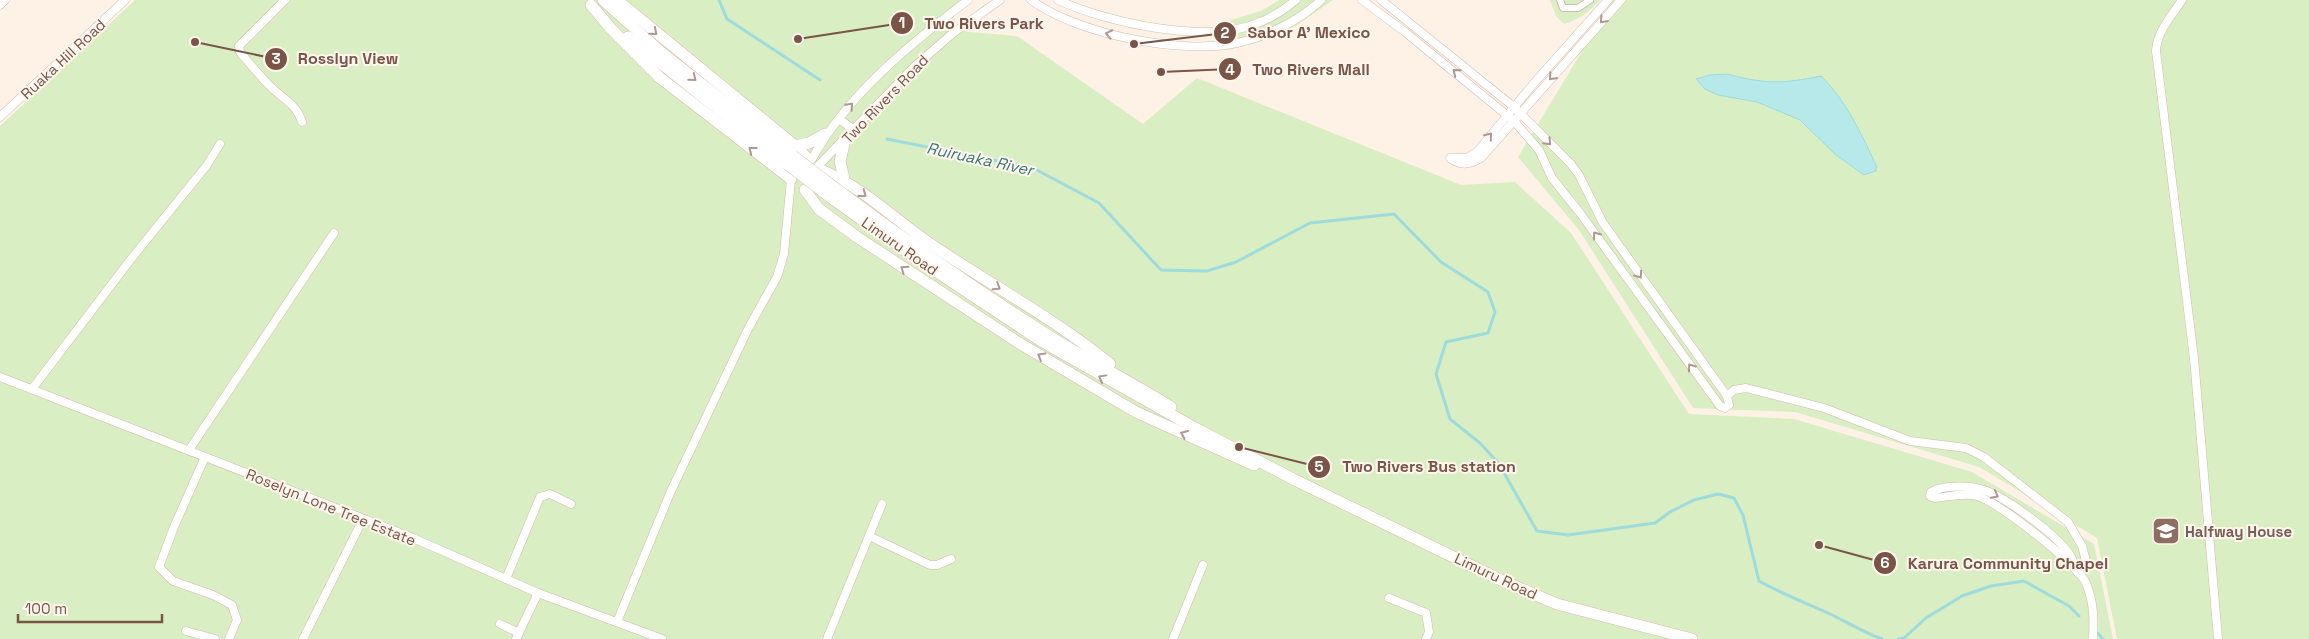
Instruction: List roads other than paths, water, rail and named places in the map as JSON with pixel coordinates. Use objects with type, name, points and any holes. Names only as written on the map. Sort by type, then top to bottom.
[{"type":"main road","name":"Limuru Road","points":[[603,0],[661,52],[791,155]]},
{"type":"main road","name":"Limuru Road","points":[[617,0],[836,195],[910,254],[1041,342],[1145,401],[1309,486],[1505,582],[1557,604],[1692,639]]},
{"type":"main road","name":"Limuru Road","points":[[589,2],[669,71],[791,155],[815,163],[844,179],[931,244],[1072,336],[1128,380]]},
{"type":"main road","name":"Limuru Road","points":[[589,2],[612,30],[659,77],[791,179]]},
{"type":"main road","points":[[791,155],[826,134]]},
{"type":"main road","points":[[844,179],[840,161],[845,140]]},
{"type":"main road","points":[[802,159],[815,163],[818,184],[806,190],[796,187],[791,179],[793,165],[802,159]]},
{"type":"main road","name":"Limuru Road","points":[[806,190],[819,209],[924,282],[1019,343],[1136,412],[1289,482],[1309,486]]},
{"type":"main road","name":"Limuru Road","points":[[836,195],[1041,331],[1128,380],[1236,448]]},
{"type":"street","points":[[0,4],[5,0]]},
{"type":"street","name":"Ruaka Hill Road","points":[[0,117],[125,0]]},
{"type":"street","points":[[285,0],[240,46],[240,52],[246,61],[274,90],[284,96],[299,112],[302,122]]},
{"type":"street","name":"Two Rivers Road","points":[[815,163],[826,134],[839,119],[904,52],[968,0]]},
{"type":"street","name":"Two Rivers Road","points":[[815,163],[845,140],[914,67],[953,33],[1000,0]]},
{"type":"street","points":[[1031,0],[1063,17],[1101,32],[1165,43],[1205,46],[1237,43],[1263,35],[1287,25],[1320,0]]},
{"type":"street","points":[[1058,0],[1078,9],[1141,25],[1213,32],[1259,23],[1281,12],[1296,0]]},
{"type":"street","points":[[1362,0],[1427,49],[1514,121],[1539,150],[1552,178],[1560,190],[1580,212],[1722,408],[1729,405],[1727,396],[1603,224],[1579,175],[1571,164],[1514,107],[1380,0]]},
{"type":"street","points":[[1560,0],[1563,8],[1578,8],[1590,0]]},
{"type":"street","points":[[1608,0],[1506,115],[1477,152],[1467,158],[1450,158],[1462,164],[1473,163],[1482,158],[1621,0]]},
{"type":"street","points":[[2182,0],[2161,31],[2156,51],[2194,358],[2218,639]]},
{"type":"street","points":[[839,119],[854,129]]},
{"type":"street","points":[[32,389],[131,259],[207,165],[220,144]]},
{"type":"street","points":[[617,622],[671,491],[748,329],[778,277],[784,254],[791,179]]},
{"type":"street","points":[[189,450],[334,233]]},
{"type":"street","name":"Roselyn Lone Tree Estate","points":[[0,377],[413,538],[538,593],[662,639]]},
{"type":"street","points":[[1727,396],[1734,390],[1746,388],[1824,408],[1910,441],[1966,448],[1984,457],[2068,522],[2082,546],[2086,561],[2078,573]]},
{"type":"street","points":[[205,457],[174,527],[159,567],[173,581],[213,595],[232,605],[237,620],[229,639]]},
{"type":"street","points":[[2078,573],[2070,555],[2051,536],[2002,499],[1978,488],[1951,488],[1931,492],[1930,496],[1935,498],[1976,495],[1991,502],[2050,546],[2085,582],[2094,609],[2093,639]]},
{"type":"street","points":[[506,579],[540,497],[550,494],[571,504]]},
{"type":"street","points":[[827,639],[882,504]]},
{"type":"street","points":[[303,639],[363,519]]},
{"type":"street","points":[[869,536],[930,565],[937,565],[951,559]]},
{"type":"street","points":[[1173,639],[1202,565]]},
{"type":"street","points":[[500,624],[518,636],[538,593]]},
{"type":"street","points":[[1389,598],[1426,613],[1429,632],[1426,639]]},
{"type":"street","points":[[186,630],[215,639]]},
{"type":"water","points":[[1727,74],[1752,80],[1774,82],[1821,76],[1838,95],[1852,118],[1876,165],[1876,171],[1864,175],[1836,155],[1800,120],[1757,102],[1718,95],[1705,89],[1696,79],[1710,75]]},
{"type":"waterway","name":"Ruiruaka River","points":[[719,0],[727,19],[820,80]]},
{"type":"waterway","name":"Ruiruaka River","points":[[887,139],[1033,168],[1099,203],[1161,270],[1207,271],[1236,262],[1310,223],[1394,214],[1441,262],[1488,292],[1495,312],[1488,333],[1446,342],[1436,374],[1450,419],[1480,443],[1499,464],[1537,531],[1568,535],[1655,523],[1670,512],[1694,500],[1718,494],[1734,498],[1743,515],[1759,581],[1882,639]]},
{"type":"waterway","name":"Ruiruaka River","points":[[1898,639],[1904,638],[1926,618],[1962,596],[1991,586],[2024,581],[2069,606],[2079,616]]},
{"type":"waterway","name":"Ruiruaka River","points":[[2095,630],[2103,639]]},
{"type":"place","name":"Two Rivers Park","points":[[798,39]]},
{"type":"place","name":"Rosslyn View","points":[[195,42]]},
{"type":"place","name":"Sabor A' Mexico","points":[[1134,44]]},
{"type":"place","name":"Two Rivers Mall","points":[[1161,72]]},
{"type":"place","name":"Two Rivers Bus station","points":[[1239,447]]},
{"type":"place","name":"Halfway House","points":[[2166,531]]},
{"type":"place","name":"Karura Community Chapel","points":[[1819,545]]}]
